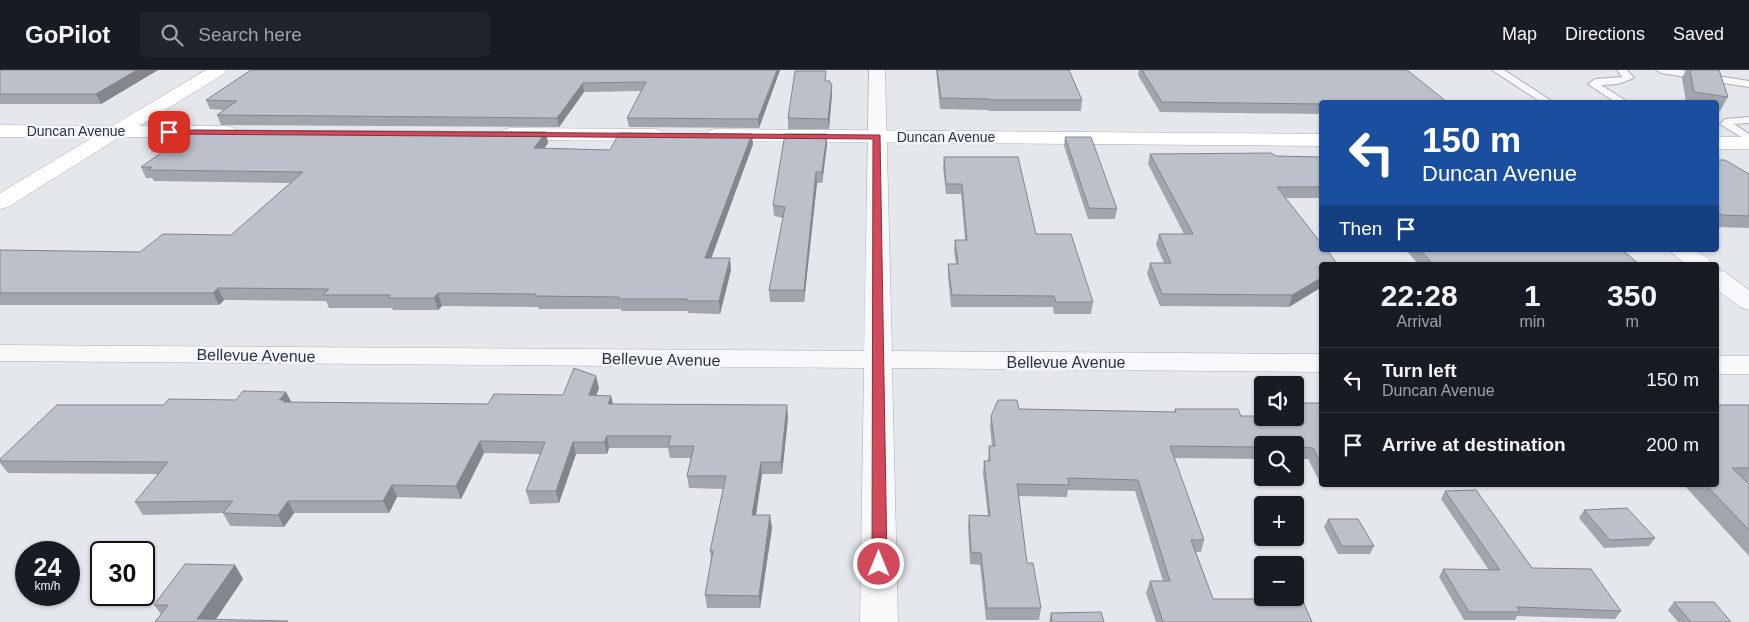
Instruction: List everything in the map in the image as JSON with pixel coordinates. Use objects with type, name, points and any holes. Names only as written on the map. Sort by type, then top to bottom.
[{"type":"street","points":[[0,202],[218,70]]},
{"type":"street","points":[[877,70],[879,622]]},
{"type":"street","name":"Duncan Avenue","points":[[0,131],[248,132]]},
{"type":"street","points":[[497,134],[675,135]]},
{"type":"street","name":"Duncan Avenue","points":[[695,135],[1319,140]]},
{"type":"street","points":[[1719,143],[1749,143]]},
{"type":"street","points":[[1684,252],[1696,262]]},
{"type":"street","points":[[1719,279],[1749,302]]},
{"type":"street","name":"Bellevue Avenue","points":[[0,353],[1319,363]]},
{"type":"street","points":[[1719,365],[1749,365]]},
{"type":"lane","points":[[1497,70],[1545,100]]},
{"type":"lane","points":[[1618,100],[1593,84],[1595,82],[1618,81],[1628,78],[1628,75],[1622,70]]},
{"type":"lane","points":[[1661,70],[1749,84]]},
{"type":"lane","points":[[1749,120],[1729,121],[1726,124],[1749,139]]},
{"type":"building","points":[[0,70],[137,70],[96,94],[0,94]]},
{"type":"building","points":[[251,70],[777,70],[758,119],[627,118],[646,82],[583,83],[557,118],[217,115],[237,101],[206,100]]},
{"type":"building","points":[[937,70],[1069,70],[1082,100],[941,98]]},
{"type":"building","points":[[1142,70],[1407,70],[1444,100],[1319,100],[1319,104],[1162,102]]},
{"type":"building","points":[[1690,70],[1719,70],[1728,97],[1694,92]]},
{"type":"building","points":[[795,71],[826,71],[825,81],[830,81],[830,84],[832,84],[828,119],[788,118]]},
{"type":"building","points":[[194,130],[546,132],[534,148],[610,150],[619,133],[752,134],[705,258],[730,258],[719,301],[535,296],[536,294],[438,293],[434,298],[388,298],[390,295],[323,295],[329,289],[218,288],[213,293],[0,293],[0,250],[140,252],[163,234],[231,235],[303,172],[148,170],[152,167],[141,167]]},
{"type":"building","points":[[785,134],[827,134],[822,172],[816,172],[804,290],[769,290],[785,207],[773,205]]},
{"type":"building","points":[[1065,137],[1091,137],[1117,209],[1089,208]]},
{"type":"building","points":[[1271,153],[1276,156],[1319,157],[1319,187],[1277,187],[1319,240],[1319,252],[1328,252],[1336,262],[1319,262],[1319,279],[1292,295],[1162,294],[1150,263],[1171,263],[1159,234],[1193,234],[1150,154]]},
{"type":"building","points":[[944,157],[1018,157],[1036,234],[1071,234],[1093,302],[1056,302],[1054,296],[952,295],[948,264],[958,264],[955,240],[967,240],[962,184],[946,184]]},
{"type":"building","points":[[1719,160],[1725,160],[1749,174],[1749,216],[1722,215],[1719,213]]},
{"type":"building","points":[[1422,252],[1624,252],[1636,262],[1431,262]]},
{"type":"building","points":[[574,368],[596,376],[589,395],[611,396],[608,404],[787,405],[781,462],[761,462],[752,515],[770,515],[759,596],[705,595],[713,551],[710,551],[726,476],[687,476],[694,446],[668,446],[671,436],[607,436],[604,442],[573,442],[556,491],[526,491],[545,442],[480,441],[456,486],[392,485],[383,501],[288,501],[278,515],[223,513],[233,501],[135,502],[168,462],[0,461],[57,405],[164,405],[169,399],[236,400],[243,391],[286,392],[279,400],[285,400],[283,402],[488,404],[494,394],[563,395]]},
{"type":"building","points":[[998,400],[1017,400],[1019,409],[1176,412],[1175,409],[1238,409],[1241,416],[1254,416],[1254,426],[1304,426],[1304,403],[1319,403],[1319,460],[1313,448],[1304,448],[1304,436],[1254,436],[1254,447],[1170,446],[1204,540],[1191,540],[1213,599],[1254,599],[1254,606],[1304,606],[1304,604],[1312,622],[1163,622],[1150,581],[1170,581],[1138,480],[1068,478],[1069,485],[1017,484],[1027,563],[1033,563],[1041,608],[987,608],[981,553],[971,552],[969,515],[990,516],[984,461],[990,461],[989,446],[995,446],[991,416]]},
{"type":"building","points":[[1719,405],[1749,405],[1749,468],[1732,468],[1749,484],[1749,530],[1708,487],[1719,487]]},
{"type":"building","points":[[1476,490],[1532,568],[1591,569],[1621,611],[1517,607],[1520,612],[1469,612],[1443,569],[1500,570],[1445,491]]},
{"type":"building","points":[[1627,508],[1655,538],[1610,540],[1584,510]]},
{"type":"building","points":[[1328,519],[1358,519],[1374,546],[1342,546]]},
{"type":"building","points":[[185,564],[235,565],[197,619],[288,621],[155,622],[168,605],[155,604]]},
{"type":"building","points":[[1674,602],[1714,602],[1731,622],[1691,622]]},
{"type":"building","points":[[1101,612],[1104,622],[1052,622],[1051,613]]},
{"type":"route","points":[[169,132],[877,136],[879,564]]}]
